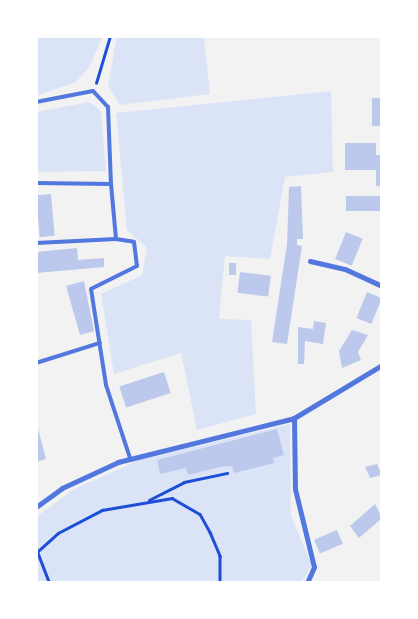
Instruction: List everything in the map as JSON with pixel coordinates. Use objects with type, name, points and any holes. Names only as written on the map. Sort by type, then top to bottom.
[{"type":"street","points":[[310,261],[345,269],[382,286]]},
{"type":"street","points":[[36,507],[90,473],[130,458],[294,418],[382,365]]},
{"type":"street","points":[[294,418],[296,488],[314,567],[307,583]]},
{"type":"lane","points":[[36,102],[93,91],[108,108],[111,184],[116,239]]},
{"type":"lane","points":[[36,183],[111,184]]},
{"type":"lane","points":[[36,243],[116,239],[134,242],[139,261],[129,273],[91,289],[106,385],[130,458]]},
{"type":"lane","points":[[36,362],[100,343]]},
{"type":"path","points":[[93,91],[110,36]]},
{"type":"path","points":[[147,501],[184,482],[227,473]]},
{"type":"path","points":[[50,583],[37,552],[58,533],[102,510],[172,498],[200,514],[220,556],[220,583]]},
{"type":"shaded area","points":[[36,36],[103,36],[90,66],[76,82],[36,96]]},
{"type":"shaded area","points":[[117,36],[204,36],[210,94],[120,105],[108,86]]},
{"type":"shaded area","points":[[331,91],[333,172],[285,177],[270,259],[225,256],[219,319],[251,320],[256,414],[197,430],[181,353],[114,374],[101,294],[142,275],[147,248],[127,230],[116,113]]},
{"type":"shaded area","points":[[89,102],[101,111],[106,171],[36,172],[36,112]]},
{"type":"shaded area","points":[[290,424],[291,516],[312,565],[301,583],[36,583],[36,517],[74,489],[139,460]]},
{"type":"building","points":[[372,98],[382,98],[382,126],[372,126]]},
{"type":"building","points":[[345,143],[376,143],[376,155],[382,155],[382,187],[376,186],[376,170],[345,170]]},
{"type":"building","points":[[301,186],[303,239],[297,239],[297,245],[302,246],[287,344],[272,342],[287,244],[289,187]]},
{"type":"building","points":[[51,194],[55,236],[40,237],[36,195]]},
{"type":"building","points":[[346,196],[382,196],[382,211],[346,211]]},
{"type":"building","points":[[346,232],[363,239],[352,266],[335,259]]},
{"type":"building","points":[[77,248],[78,260],[104,258],[104,267],[36,273],[36,252]]},
{"type":"building","points":[[229,263],[236,263],[236,275],[229,275]]},
{"type":"building","points":[[240,272],[271,276],[268,297],[237,293]]},
{"type":"building","points":[[84,281],[94,331],[80,335],[66,286]]},
{"type":"building","points":[[367,292],[382,298],[371,324],[357,318]]},
{"type":"building","points":[[314,321],[326,323],[323,344],[305,341],[304,364],[298,364],[298,327],[313,329]]},
{"type":"building","points":[[352,330],[368,335],[358,352],[361,360],[342,368],[339,351]]},
{"type":"building","points":[[164,372],[171,393],[126,407],[119,387]]},
{"type":"building","points":[[36,421],[46,459],[36,462]]},
{"type":"building","points":[[277,429],[284,455],[273,458],[274,463],[234,473],[232,466],[188,475],[186,468],[160,474],[157,460]]},
{"type":"building","points":[[377,464],[382,475],[370,478],[365,467]]},
{"type":"building","points":[[375,504],[382,518],[359,538],[350,526]]},
{"type":"building","points":[[337,530],[343,544],[320,554],[314,540]]}]
